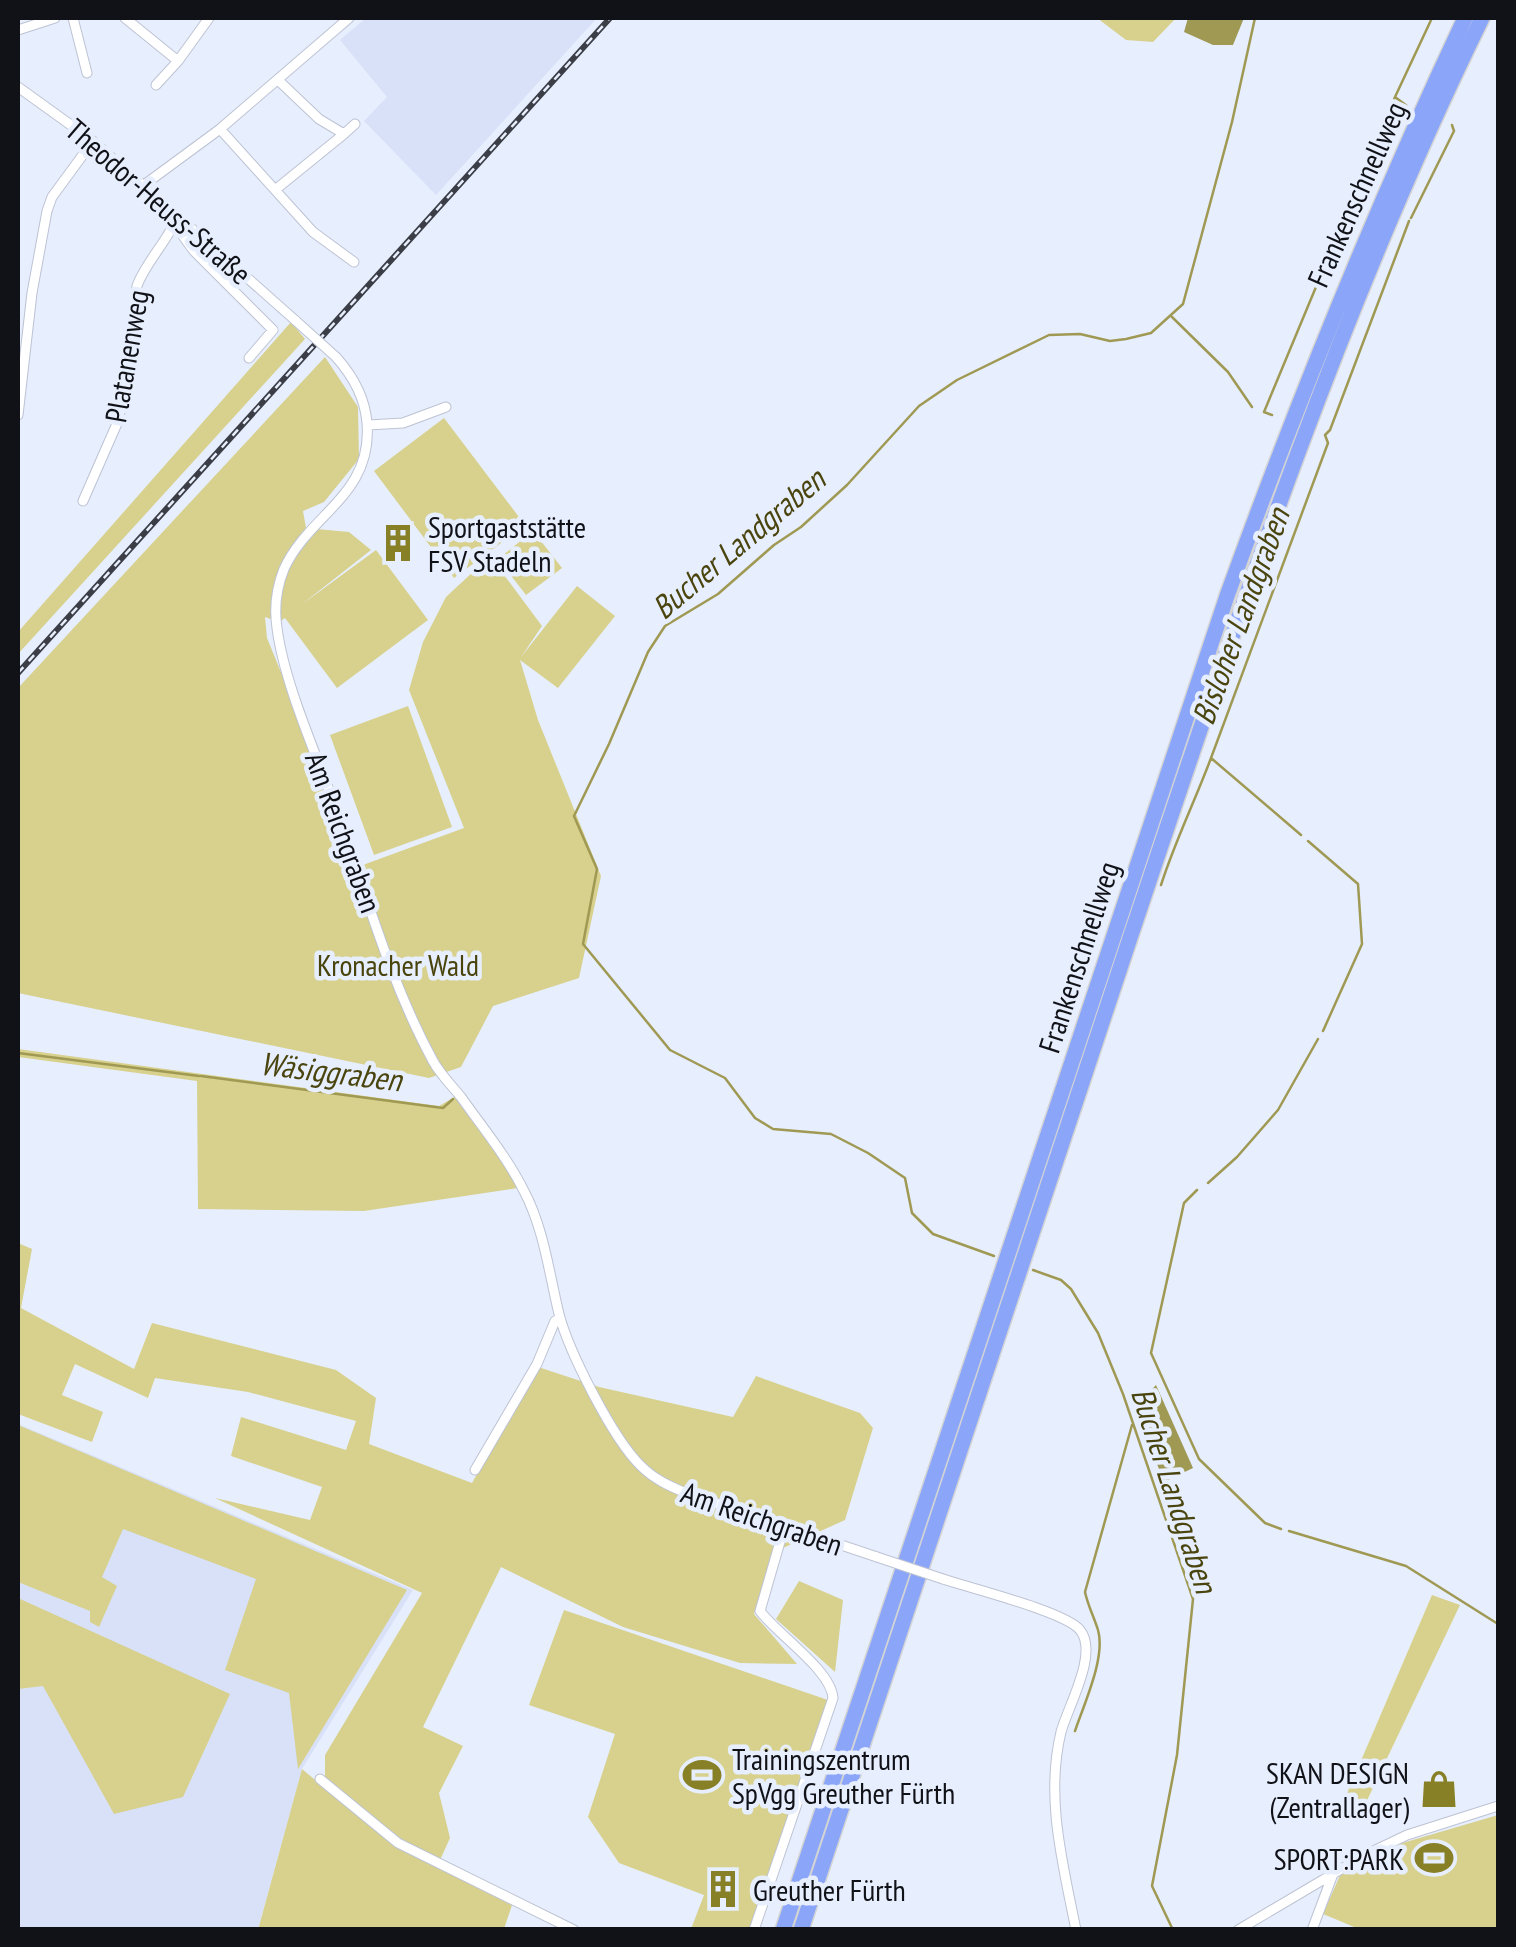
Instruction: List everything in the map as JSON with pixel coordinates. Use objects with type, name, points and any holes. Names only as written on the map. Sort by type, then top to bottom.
[{"type":"highway","name":"Frankenschnellweg","points":[[783,1930],[1239,563],[1364,238],[1465,18]]},
{"type":"highway","name":"Frankenschnellweg","points":[[801,1930],[1254,568],[1360,291],[1482,18]]},
{"type":"highway","points":[[1467,48],[1490,18]]},
{"type":"street","points":[[18,30],[55,18]]},
{"type":"street","points":[[73,18],[87,73]]},
{"type":"street","points":[[126,18],[178,61]]},
{"type":"street","points":[[156,85],[209,18]]},
{"type":"street","points":[[144,184],[220,128],[349,18]]},
{"type":"street","points":[[278,80],[319,120],[344,134]]},
{"type":"street","name":"Theodor-Heuss-Straße","points":[[18,87],[144,184],[176,220],[336,357],[360,390],[368,425]]},
{"type":"street","points":[[275,190],[355,124]]},
{"type":"street","points":[[220,128],[313,232],[354,262]]},
{"type":"street","points":[[18,414],[32,293],[52,197],[93,141]]},
{"type":"street","name":"Theodor-Heuss-Straße","points":[[176,220],[194,251],[273,330],[249,358]]},
{"type":"street","name":"Platanenweg","points":[[83,501],[119,419],[136,286],[143,268],[176,220]]},
{"type":"street","points":[[18,290],[32,293]]},
{"type":"street","points":[[368,425],[404,423],[446,407]]},
{"type":"street","name":"Am Reichgraben","points":[[368,425],[360,472],[294,553],[284,569],[275,602],[283,656],[400,986],[434,1064],[503,1153],[526,1194],[539,1226],[560,1319],[609,1420],[640,1465],[668,1486],[1061,1618],[1081,1630],[1087,1643],[1086,1658],[1062,1730],[1054,1799],[1076,1930]]},
{"type":"street","points":[[475,1470],[560,1319]]},
{"type":"street","points":[[754,1930],[833,1698],[831,1685],[760,1611],[784,1528]]},
{"type":"street","points":[[320,1778],[398,1843],[574,1930]]},
{"type":"street","points":[[1238,1930],[1406,1835],[1498,1806]]},
{"type":"street","points":[[1312,1930],[1333,1874]]},
{"type":"shaded area","points":[[366,18],[597,18],[436,195],[364,121],[387,97],[340,40]]},
{"type":"shaded area","points":[[1188,18],[1244,18],[1233,45],[1213,45],[1184,32]]},
{"type":"shaded area","points":[[1156,1385],[1193,1468],[1164,1482],[1135,1407]]},
{"type":"shaded area","points":[[18,1424],[413,1590],[302,1769],[258,1929],[18,1929]]},
{"type":"green space","points":[[1097,18],[1176,18],[1153,42],[1126,40]]},
{"type":"green space","points":[[291,322],[305,339],[18,654],[18,632]]},
{"type":"green space","name":"Kronacher Wald","points":[[325,357],[358,407],[359,459],[324,502],[303,511],[306,528],[349,532],[371,550],[301,605],[376,550],[428,620],[337,688],[285,618],[279,622],[265,617],[267,638],[360,866],[464,828],[409,690],[423,642],[446,597],[490,556],[542,626],[521,657],[577,586],[615,616],[558,688],[520,660],[538,720],[601,876],[579,978],[493,1006],[461,1067],[429,1078],[18,993],[18,688]]},
{"type":"green space","points":[[444,418],[525,525],[454,578],[374,471]]},
{"type":"green space","points":[[533,531],[562,568],[526,595],[498,559]]},
{"type":"green space","points":[[408,706],[452,827],[374,855],[330,735]]},
{"type":"green space","points":[[18,1049],[439,1106],[456,1096],[518,1188],[364,1211],[198,1209],[197,1081],[18,1057]]},
{"type":"green space","points":[[18,1243],[32,1249],[21,1308],[134,1369],[152,1323],[336,1370],[376,1398],[369,1444],[472,1483],[538,1367],[599,1387],[733,1417],[756,1376],[860,1413],[873,1428],[845,1520],[772,1553],[754,1614],[797,1664],[740,1663],[623,1627],[501,1567],[423,1727],[463,1746],[439,1793],[450,1838],[440,1860],[400,1839],[325,1777],[325,1755],[422,1593],[215,1498],[310,1520],[322,1487],[231,1456],[241,1417],[346,1450],[356,1421],[248,1392],[155,1378],[148,1398],[75,1364],[62,1395],[103,1412],[92,1442],[18,1414]]},
{"type":"green space","points":[[18,1425],[407,1590],[298,1769],[289,1693],[225,1670],[256,1579],[123,1529],[102,1577],[117,1586],[99,1627],[90,1622],[90,1611],[18,1582]]},
{"type":"green space","points":[[799,1581],[843,1600],[835,1672],[776,1619]]},
{"type":"green space","points":[[1432,1595],[1460,1605],[1361,1813],[1342,1805]]},
{"type":"green space","points":[[18,1598],[230,1694],[183,1797],[114,1814],[43,1686],[18,1689]]},
{"type":"green space","name":"Trainingszentrum SpVgg Greuther Fürth","points":[[564,1610],[828,1700],[750,1929],[691,1929],[704,1895],[619,1863],[588,1817],[615,1734],[529,1705]]},
{"type":"green space","points":[[302,1769],[394,1846],[512,1905],[504,1929],[258,1930]]},
{"type":"green space","name":"SPORT:PARK","points":[[1498,1815],[1498,1929],[1359,1929],[1323,1914],[1341,1873],[1399,1844]]},
{"type":"waterway","name":"Bucher Landgraben","points":[[994,1256],[933,1234],[912,1213],[905,1178],[868,1153],[831,1134],[773,1129],[755,1118],[725,1078],[670,1050],[583,944],[597,869],[574,816],[648,652],[665,626],[718,594],[801,527],[847,485],[919,406],[957,380],[1049,335],[1126,339],[1151,333],[1183,304],[1232,122],[1255,18]]},
{"type":"waterway","points":[[1407,106],[1395,97],[1432,18]]},
{"type":"waterway","points":[[1272,415],[1264,412],[1395,97]]},
{"type":"waterway","points":[[1411,218],[1454,131],[1452,125]]},
{"type":"waterway","name":"Bisloher Landgraben","points":[[1301,835],[1211,758],[1328,443],[1325,435],[1409,221]]},
{"type":"waterway","name":"Bisloher Landgraben","points":[[1172,317],[1228,372],[1252,407]]},
{"type":"waterway","points":[[1161,885],[1211,758]]},
{"type":"waterway","name":"Bisloher Landgraben","points":[[1308,841],[1358,884],[1362,944],[1323,1031]]},
{"type":"waterway","name":"Bisloher Landgraben","points":[[1208,1183],[1278,1110],[1318,1039]]},
{"type":"waterway","name":"Wäsiggraben","points":[[18,1053],[199,1076]]},
{"type":"waterway","name":"Wäsiggraben","points":[[201,1076],[443,1108],[453,1099]]},
{"type":"waterway","name":"Bisloher Landgraben","points":[[1197,1190],[1184,1203],[1151,1353],[1199,1459],[1265,1523],[1281,1529]]},
{"type":"waterway","name":"Bucher Landgraben","points":[[1033,1270],[1061,1280],[1071,1289],[1098,1333],[1123,1394],[1193,1599],[1177,1755],[1152,1886],[1173,1930]]},
{"type":"waterway","points":[[1075,1731],[1093,1680],[1100,1641],[1085,1592],[1132,1425]]},
{"type":"waterway","name":"Bisloher Landgraben","points":[[1289,1531],[1406,1566],[1498,1624]]},
{"type":"railway","points":[[18,673],[610,18]]},
{"type":"place","name":"Sportgaststätte FSV Stadeln","points":[[398,543]]},
{"type":"place","name":"Trainingszentrum SpVgg Greuther Fürth","points":[[702,1775]]},
{"type":"place","name":"SKAN DESIGN (Zentrallager)","points":[[1439,1789]]},
{"type":"place","name":"SPORT:PARK","points":[[1434,1858]]},
{"type":"place","name":"Greuther Fürth","points":[[723,1889]]}]
